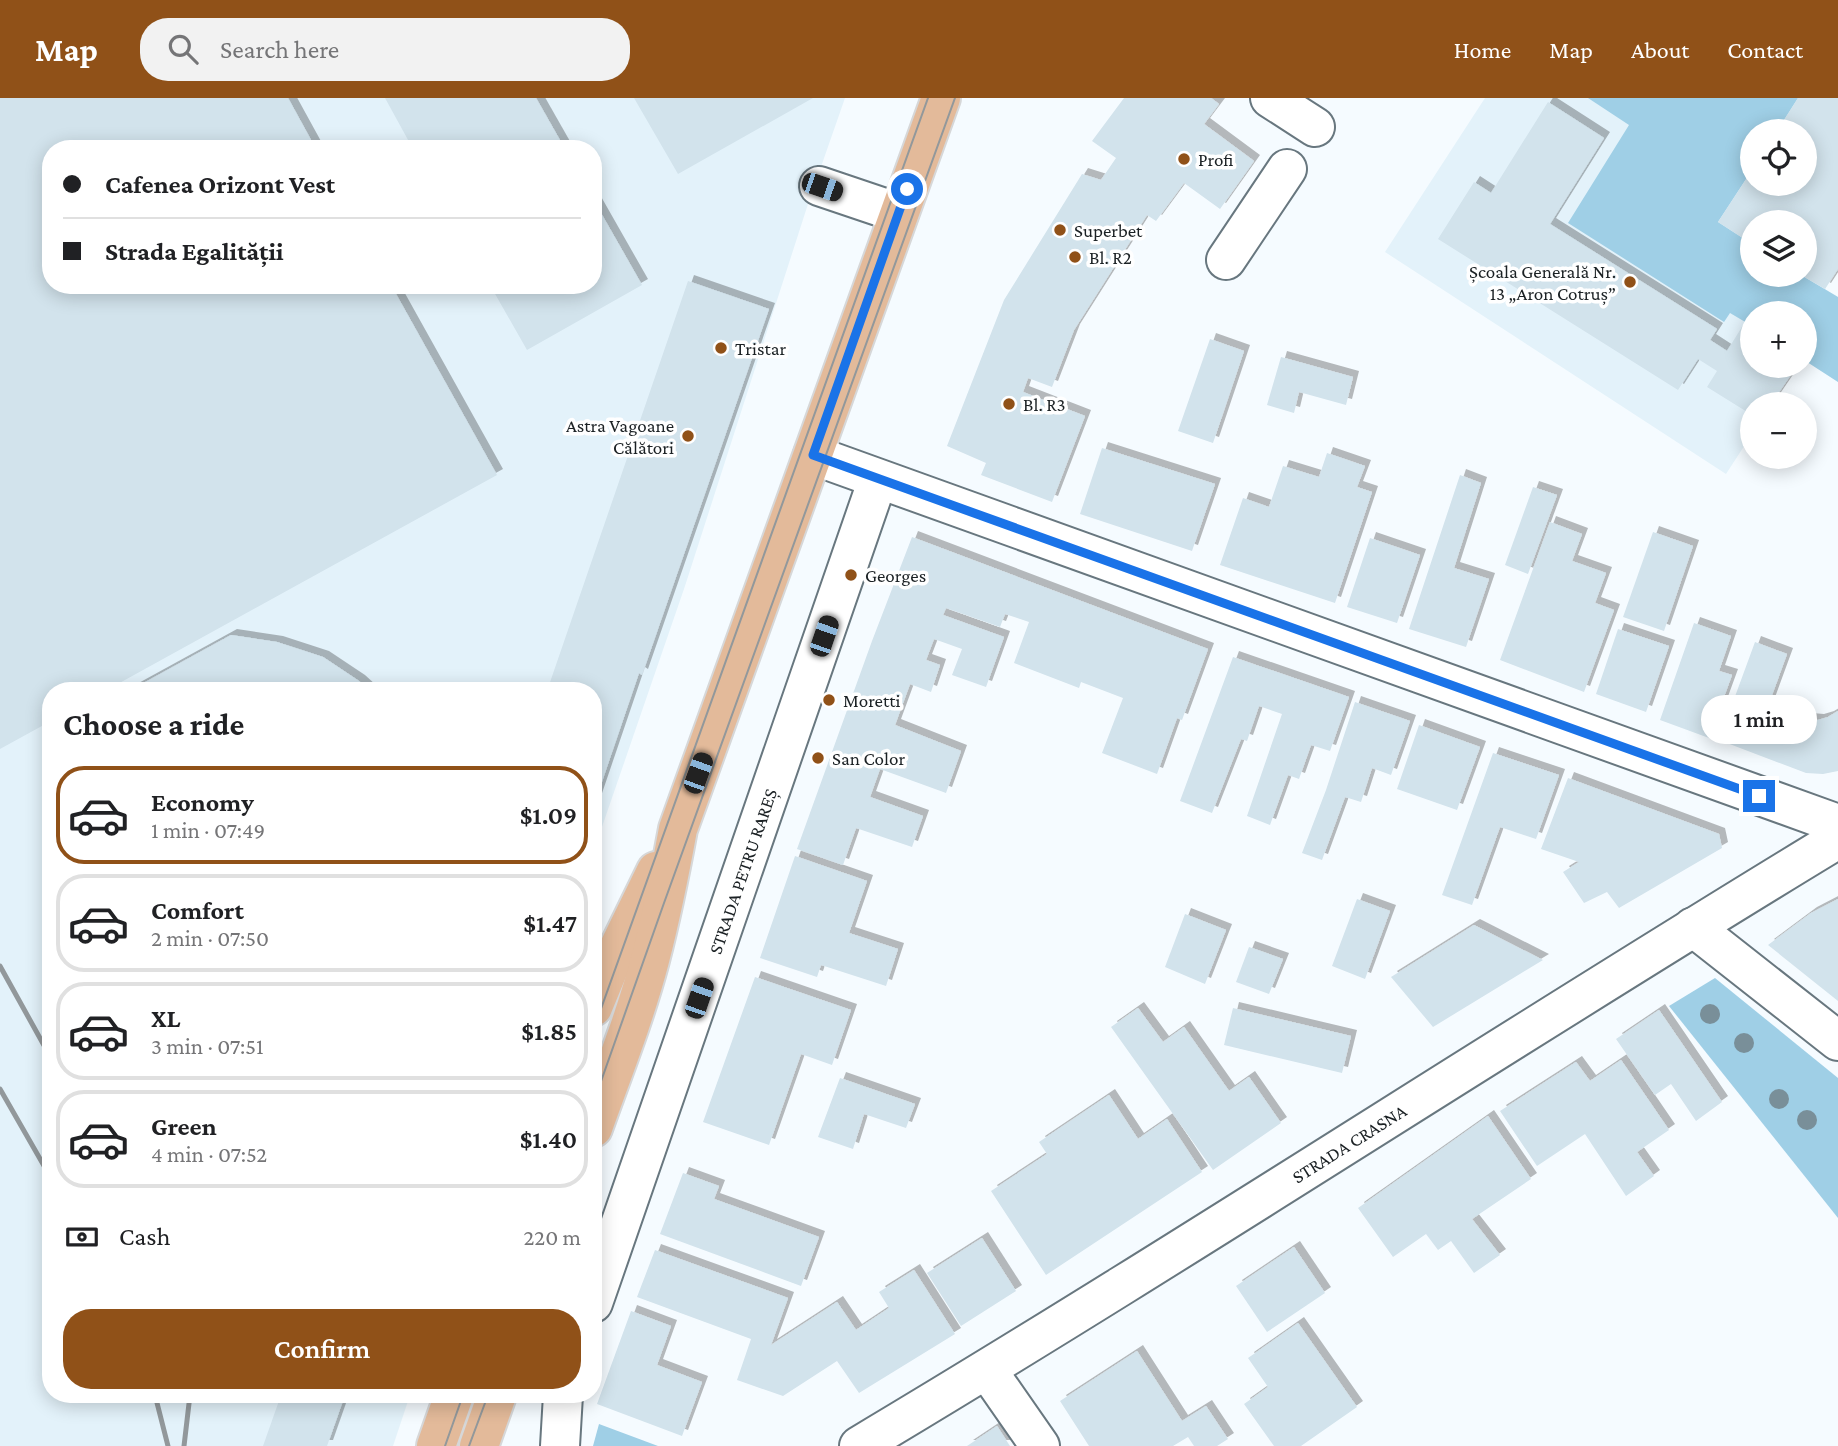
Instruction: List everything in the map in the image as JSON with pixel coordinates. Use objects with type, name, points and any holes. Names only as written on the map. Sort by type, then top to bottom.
[{"type":"main road","points":[[602,985],[643,895],[678,829],[941,98]]},
{"type":"main road","points":[[602,1103],[649,962],[678,829]]},
{"type":"main road","points":[[436,1446],[451,1403]]},
{"type":"main road","points":[[478,1446],[494,1403]]},
{"type":"street","points":[[1270,98],[1315,127]]},
{"type":"street","points":[[1226,260],[1287,169]]},
{"type":"street","points":[[819,186],[899,213]]},
{"type":"street","points":[[813,455],[1838,824]]},
{"type":"street","name":"STRADA PETRU RAREȘ","points":[[602,1277],[878,479]]},
{"type":"street","name":"STRADA CRASNA","points":[[859,1446],[987,1370],[1693,927],[1838,839]]},
{"type":"street","points":[[1693,927],[1838,1041]]},
{"type":"street","points":[[987,1370],[1040,1446]]},
{"type":"street","points":[[560,1446],[563,1403]]},
{"type":"shaded area","points":[[0,98],[845,98],[808,204],[685,586],[602,827],[602,682],[42,682],[42,1403],[407,1403],[393,1446],[0,1446]]},
{"type":"shaded area","name":"Școala Generală Nr. 13 „Aron Cotruș”","points":[[1485,98],[1838,98],[1838,269],[1825,289],[1838,297],[1838,382],[1817,368],[1817,301],[1740,301],[1740,378],[1789,378],[1779,392],[1740,392],[1740,452],[1726,474],[1385,252]]},
{"type":"shaded area","points":[[1588,98],[1798,98],[1785,119],[1740,119],[1740,188],[1718,222],[1740,236],[1740,287],[1817,287],[1817,285],[1838,297],[1838,382],[1817,368],[1817,301],[1740,301],[1740,319],[1730,313],[1724,322],[1568,223],[1629,125]]},
{"type":"shaded area","points":[[1715,978],[1838,1078],[1838,1218],[1669,1006]]},
{"type":"shaded area","points":[[599,1424],[658,1446],[593,1446]]},
{"type":"building","points":[[0,98],[288,98],[311,140],[42,140],[42,294],[396,294],[497,475],[121,682],[42,682],[42,726],[0,749]]},
{"type":"building","points":[[385,98],[536,98],[560,140],[408,140]]},
{"type":"building","points":[[634,98],[813,98],[678,174]]},
{"type":"building","points":[[1124,98],[1211,98],[1219,104],[1204,124],[1254,161],[1220,209],[1184,183],[1156,221],[1147,215],[1074,330],[1052,387],[1028,378],[1023,392],[1085,416],[1052,502],[981,475],[986,463],[947,446],[1004,300],[1082,174],[1101,180],[1116,158],[1092,141]]},
{"type":"building","points":[[1798,98],[1838,98],[1838,269],[1825,289],[1817,284],[1817,210],[1740,210],[1740,236],[1718,222],[1740,188],[1740,196],[1817,196],[1817,119],[1785,119]]},
{"type":"building","points":[[1548,102],[1604,138],[1550,224],[1717,329],[1710,340],[1727,351],[1740,330],[1740,378],[1789,378],[1779,392],[1740,392],[1740,408],[1707,387],[1717,371],[1698,359],[1678,390],[1438,239],[1474,182],[1491,193]]},
{"type":"building","points":[[602,215],[642,285],[527,350],[495,294],[602,294]]},
{"type":"building","points":[[688,281],[769,309],[642,675],[639,673],[602,782],[602,682],[550,682]]},
{"type":"building","points":[[1210,339],[1244,351],[1213,443],[1178,431]]},
{"type":"building","points":[[1281,357],[1353,377],[1346,405],[1299,392],[1294,413],[1267,405]]},
{"type":"building","points":[[1102,448],[1215,484],[1192,551],[1080,514]]},
{"type":"building","points":[[1327,453],[1365,466],[1357,487],[1372,492],[1335,603],[1220,565],[1243,498],[1269,507],[1283,466],[1319,477]]},
{"type":"building","points":[[1460,475],[1481,483],[1454,568],[1489,579],[1466,647],[1409,629]]},
{"type":"building","points":[[1533,487],[1557,495],[1528,574],[1505,565]]},
{"type":"building","points":[[1550,522],[1582,534],[1572,561],[1606,573],[1595,603],[1614,610],[1584,692],[1500,660]]},
{"type":"building","points":[[1653,532],[1693,546],[1664,631],[1623,617]]},
{"type":"building","points":[[912,537],[1208,649],[1182,720],[1177,718],[1157,774],[1102,753],[1123,698],[1081,682],[1079,688],[1014,663],[1029,622],[1005,614],[1000,627],[946,608],[943,615],[1004,637],[986,687],[952,675],[962,649],[934,639],[926,660],[940,665],[931,692],[910,684],[895,725],[961,751],[946,793],[880,769],[870,797],[923,816],[912,847],[856,828],[843,865],[797,849]]},
{"type":"building","points":[[1370,538],[1420,555],[1397,623],[1347,607]]},
{"type":"building","points":[[1694,623],[1731,636],[1719,671],[1732,675],[1709,738],[1660,720]]},
{"type":"building","points":[[1618,629],[1669,646],[1646,712],[1596,694]]},
{"type":"building","points":[[231,635],[277,642],[323,657],[360,682],[145,682]]},
{"type":"building","points":[[1755,642],[1787,654],[1768,706],[1806,719],[1818,720],[1838,711],[1838,771],[1806,773],[1719,740]]},
{"type":"building","points":[[1233,657],[1349,697],[1330,751],[1311,745],[1299,779],[1288,775],[1270,825],[1247,816],[1282,714],[1259,706],[1247,741],[1241,739],[1212,813],[1180,801]]},
{"type":"building","points":[[1355,702],[1410,721],[1391,775],[1372,768],[1361,802],[1345,797],[1322,860],[1302,853]]},
{"type":"building","points":[[1419,725],[1480,747],[1457,810],[1397,789]]},
{"type":"building","points":[[1493,753],[1559,775],[1536,839],[1500,827],[1472,905],[1442,895]]},
{"type":"building","points":[[1568,778],[1719,834],[1722,848],[1619,908],[1607,892],[1584,903],[1563,872],[1579,862],[1541,849]]},
{"type":"building","points":[[795,856],[867,881],[849,933],[898,949],[886,986],[821,965],[817,977],[760,958]]},
{"type":"building","points":[[1357,899],[1390,911],[1365,979],[1332,966]]},
{"type":"building","points":[[1838,899],[1838,1001],[1768,945],[1811,913]]},
{"type":"building","points":[[1185,914],[1226,930],[1205,984],[1165,967]]},
{"type":"building","points":[[1474,925],[1543,960],[1433,1027],[1391,977]]},
{"type":"building","points":[[1249,947],[1283,959],[1269,994],[1236,982]]},
{"type":"building","points":[[755,977],[851,1010],[832,1065],[801,1054],[769,1145],[703,1122]]},
{"type":"building","points":[[1138,1008],[1163,1042],[1184,1027],[1229,1091],[1249,1077],[1281,1123],[1213,1170],[1111,1027]]},
{"type":"building","points":[[1233,1008],[1351,1036],[1342,1073],[1224,1045]]},
{"type":"building","points":[[1659,1010],[1722,1102],[1696,1121],[1671,1084],[1655,1095],[1616,1039]]},
{"type":"building","points":[[1621,1060],[1669,1130],[1637,1152],[1654,1176],[1626,1196],[1585,1134],[1537,1166],[1500,1111],[1576,1062],[1590,1081]]},
{"type":"building","points":[[840,1078],[915,1104],[906,1128],[864,1114],[853,1149],[818,1137]]},
{"type":"building","points":[[1109,1095],[1138,1139],[1167,1119],[1202,1172],[1046,1275],[991,1191],[1047,1154],[1039,1142]]},
{"type":"building","points":[[1488,1116],[1531,1179],[1472,1219],[1500,1255],[1474,1273],[1451,1241],[1438,1250],[1426,1234],[1393,1257],[1358,1208]]},
{"type":"building","points":[[683,1173],[719,1186],[714,1199],[819,1237],[801,1286],[660,1234]]},
{"type":"building","points":[[982,1238],[1016,1291],[961,1326],[927,1273]]},
{"type":"building","points":[[1294,1247],[1325,1293],[1267,1332],[1236,1286]]},
{"type":"building","points":[[655,1250],[788,1298],[771,1345],[837,1302],[856,1330],[889,1308],[879,1292],[914,1270],[955,1334],[859,1393],[837,1361],[783,1396],[737,1380],[751,1339],[637,1297]]},
{"type":"building","points":[[631,1311],[671,1326],[657,1365],[702,1382],[682,1436],[597,1404],[602,1403],[602,1390]]},
{"type":"building","points":[[1298,1323],[1357,1407],[1301,1446],[1274,1446],[1244,1404],[1268,1387],[1248,1358]]},
{"type":"building","points":[[1137,1351],[1182,1421],[1206,1406],[1228,1439],[1217,1446],[1194,1446],[1188,1437],[1173,1446],[1089,1446],[1060,1401]]},
{"type":"building","points":[[278,1403],[342,1403],[327,1446],[263,1446]]},
{"type":"building","points":[[997,1426],[1010,1446],[967,1446]]},
{"type":"tram line","points":[[602,1006],[928,98]]},
{"type":"tram line","points":[[602,1079],[955,98]]},
{"type":"tram line","points":[[445,1446],[460,1403]]},
{"type":"tram line","points":[[469,1446],[485,1403]]},
{"type":"railway","points":[[0,966],[42,1042]]},
{"type":"railway","points":[[0,1089],[42,1162]]},
{"type":"railway","points":[[157,1403],[168,1446]]},
{"type":"railway","points":[[184,1446],[189,1403]]},
{"type":"place","name":"Profi","points":[[1184,159]]},
{"type":"place","name":"Superbet","points":[[1060,230]]},
{"type":"place","name":"Bl. R2","points":[[1075,257]]},
{"type":"place","name":"Școala Generală Nr. 13 „Aron Cotruș”","points":[[1630,282]]},
{"type":"place","name":"Tristar","points":[[721,348]]},
{"type":"place","name":"Bl. R3","points":[[1009,404]]},
{"type":"place","name":"Astra Vagoane Călători","points":[[688,436]]},
{"type":"place","name":"Georges","points":[[851,575]]},
{"type":"place","name":"Moretti","points":[[829,700]]},
{"type":"place","name":"San Color","points":[[818,758]]},
{"type":"route","points":[[907,189],[813,455],[1759,796]]}]
